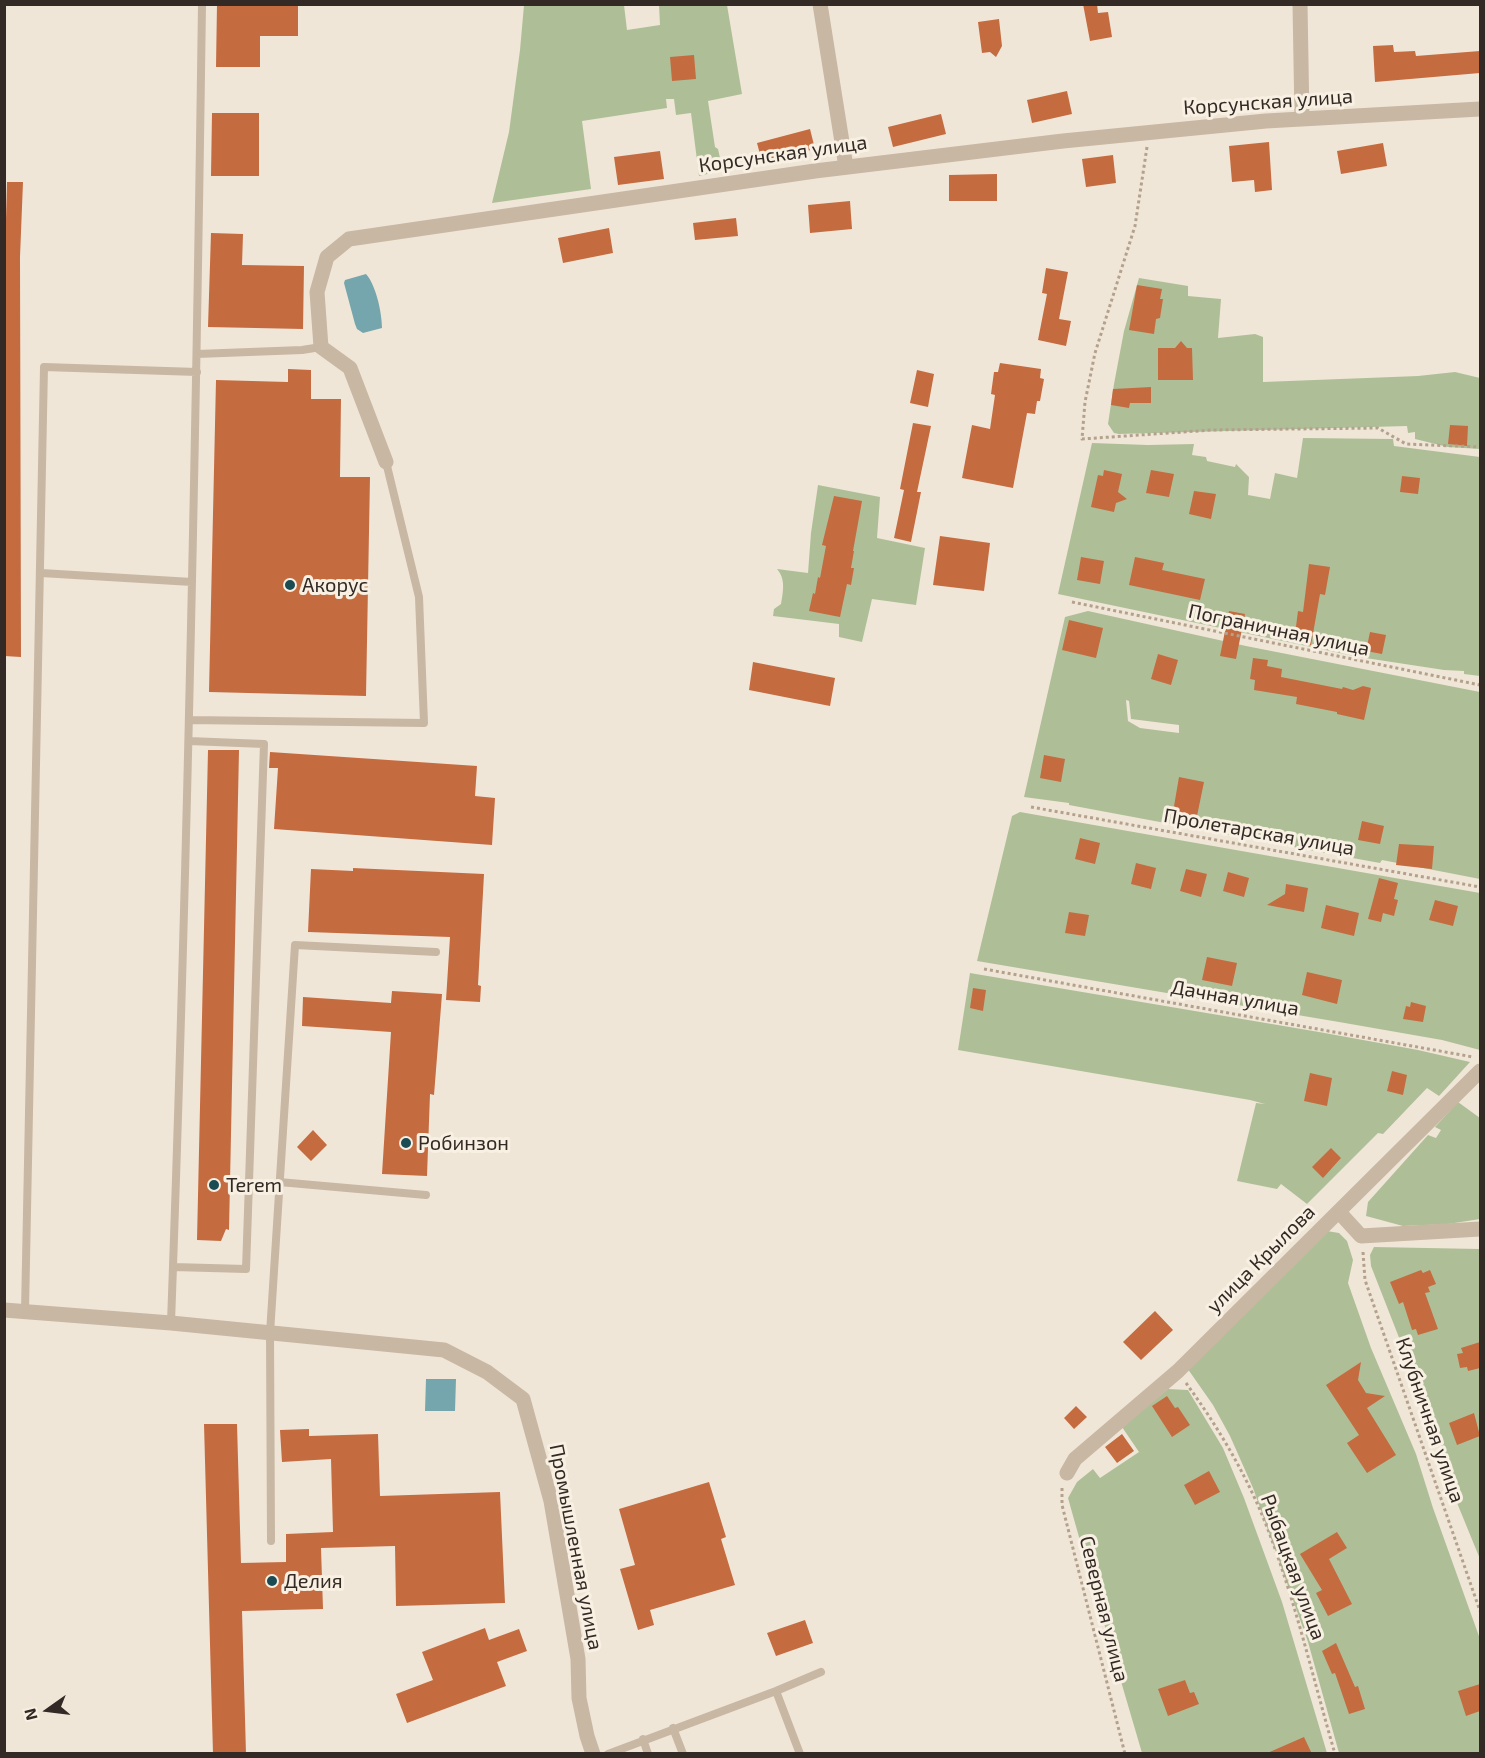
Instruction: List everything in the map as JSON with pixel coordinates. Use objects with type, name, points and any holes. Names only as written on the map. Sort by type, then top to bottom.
[{"type":"street","points":[[820,4],[846,167]]},
{"type":"street","points":[[1300,4],[1302,119]]},
{"type":"street","name":"Корсунская улица","points":[[321,347],[317,292],[327,257],[349,239],[846,167],[1063,141],[1302,119],[1480,109]]},
{"type":"street","points":[[321,347],[350,368],[386,462]]},
{"type":"street","name":"улица Крылова","points":[[1067,1473],[1075,1459],[1178,1371],[1480,1071]]},
{"type":"street","points":[[1339,1212],[1361,1236],[1480,1228]]},
{"type":"street","name":"Промышленная улица","points":[[4,1310],[171,1323],[444,1350],[487,1372],[523,1399],[550,1501],[578,1659],[579,1698],[593,1754]]},
{"type":"lane","points":[[171,1323],[189,741],[202,4]]},
{"type":"lane","points":[[197,354],[302,350],[321,347]]},
{"type":"lane","points":[[25,1311],[44,367],[197,372]]},
{"type":"lane","points":[[189,720],[423,723],[419,597],[386,462]]},
{"type":"lane","points":[[41,573],[192,582]]},
{"type":"lane","points":[[173,1267],[246,1269],[264,744],[189,741]]},
{"type":"lane","points":[[270,1541],[270,1333],[295,945],[436,952]]},
{"type":"lane","points":[[279,1182],[426,1195]]},
{"type":"lane","points":[[608,1754],[821,1672]]},
{"type":"lane","points":[[776,1691],[800,1754]]},
{"type":"lane","points":[[674,1728],[682,1754]]},
{"type":"lane","points":[[643,1739],[648,1754]]},
{"type":"path","points":[[1149,132],[1135,226],[1095,353],[1085,402],[1082,439],[1212,430],[1378,428],[1406,444],[1480,447]]},
{"type":"path","name":"Пограничная улица","points":[[1072,602],[1480,685]]},
{"type":"path","name":"Пролетарская улица","points":[[1031,807],[1480,887]]},
{"type":"path","name":"Дачная улица","points":[[984,969],[1452,1051],[1480,1058]]},
{"type":"path","name":"Клубничная улица","points":[[1361,1236],[1365,1280],[1480,1611]]},
{"type":"path","name":"Рыбацкая улица","points":[[1178,1371],[1217,1426],[1263,1516],[1303,1636],[1335,1754]]},
{"type":"path","name":"Северная улица","points":[[1067,1473],[1062,1487],[1062,1505],[1125,1754]]},
{"type":"green space","points":[[524,5],[624,5],[627,30],[660,25],[659,5],[727,5],[742,94],[708,101],[715,147],[718,149],[720,158],[723,158],[724,170],[699,176],[691,113],[676,115],[674,99],[666,99],[667,108],[582,121],[591,189],[492,203],[509,132]]},
{"type":"green space","points":[[1139,278],[1188,286],[1188,296],[1221,299],[1218,338],[1255,334],[1263,337],[1263,382],[1418,376],[1455,372],[1480,378],[1480,449],[1448,447],[1415,439],[1415,432],[1408,433],[1407,426],[1114,433],[1108,424],[1114,384],[1124,331]]},
{"type":"green space","points":[[1303,438],[1393,439],[1394,446],[1480,457],[1480,676],[1464,674],[1464,671],[1359,657],[1058,594],[1092,443],[1194,444],[1192,455],[1206,457],[1207,461],[1235,467],[1236,464],[1249,477],[1248,495],[1270,499],[1275,473],[1297,478]]},
{"type":"green space","points":[[818,485],[880,497],[877,538],[925,548],[916,605],[872,599],[862,642],[839,637],[839,624],[773,616],[774,609],[781,604],[783,590],[782,577],[777,569],[808,573]]},
{"type":"green space","points":[[1088,611],[1246,646],[1480,692],[1480,879],[1382,860],[1380,863],[1347,857],[1069,805],[1069,803],[1024,797],[1065,617]],"holes":[[[1126,700],[1129,701],[1131,719],[1179,725],[1179,733],[1140,728],[1128,721]]]},
{"type":"green space","points":[[1020,812],[1480,893],[1480,1050],[1442,1040],[977,961],[1012,816]]},
{"type":"green space","points":[[970,973],[1319,1032],[1470,1062],[1439,1096],[1427,1088],[1383,1134],[1378,1133],[1307,1204],[1281,1184],[1277,1189],[1237,1181],[1256,1103],[1265,1104],[958,1050]]},
{"type":"green space","points":[[1458,1102],[1480,1118],[1480,1219],[1448,1224],[1403,1226],[1366,1216],[1368,1202],[1428,1135],[1436,1138],[1441,1130],[1435,1127]]},
{"type":"green space","points":[[1327,1231],[1339,1233],[1347,1241],[1353,1260],[1348,1283],[1371,1348],[1416,1454],[1480,1639],[1480,1753],[1339,1753],[1308,1642],[1253,1488],[1230,1436],[1213,1405],[1185,1365]]},
{"type":"green space","points":[[1374,1247],[1480,1249],[1480,1559],[1446,1476],[1452,1473],[1371,1266],[1370,1255]]},
{"type":"green space","points":[[1168,1389],[1188,1390],[1223,1448],[1282,1602],[1327,1753],[1142,1753],[1098,1603],[1105,1592],[1103,1589],[1095,1594],[1068,1498],[1077,1482],[1093,1469],[1100,1478],[1139,1452],[1122,1427]]},
{"type":"water","points":[[366,274],[378,300],[382,328],[363,333],[357,329],[355,324],[344,283],[345,280]]},
{"type":"water","points":[[426,1379],[456,1379],[455,1411],[425,1411]]},
{"type":"building","points":[[217,4],[298,4],[298,36],[260,36],[260,67],[216,67]]},
{"type":"building","points":[[1083,4],[1097,4],[1098,13],[1108,12],[1112,37],[1090,41]]},
{"type":"building","points":[[999,19],[1002,46],[996,57],[990,52],[982,53],[978,22]]},
{"type":"building","points":[[1393,45],[1394,52],[1415,51],[1416,56],[1480,51],[1480,73],[1375,82],[1373,46]]},
{"type":"building","points":[[694,55],[696,79],[672,81],[670,57]]},
{"type":"building","points":[[1067,91],[1072,114],[1032,123],[1027,100]]},
{"type":"building","points":[[212,113],[259,113],[259,176],[211,176]]},
{"type":"building","points":[[941,114],[946,134],[893,147],[888,127]]},
{"type":"building","points":[[810,129],[815,149],[762,162],[757,143]]},
{"type":"building","points":[[1269,142],[1272,190],[1255,192],[1254,180],[1232,182],[1229,146]]},
{"type":"building","points":[[1383,143],[1387,166],[1341,174],[1337,151]]},
{"type":"building","points":[[660,151],[664,179],[618,185],[614,157]]},
{"type":"building","points":[[1113,155],[1116,183],[1086,187],[1082,159]]},
{"type":"building","points":[[997,174],[997,201],[949,201],[949,175]]},
{"type":"building","points":[[7,182],[23,182],[20,257],[21,657],[4,656]]},
{"type":"building","points":[[850,201],[852,229],[810,233],[808,205]]},
{"type":"building","points":[[736,218],[738,236],[695,240],[693,223]]},
{"type":"building","points":[[609,228],[613,253],[563,263],[558,238]]},
{"type":"building","points":[[211,233],[243,234],[242,265],[304,266],[303,329],[208,327]]},
{"type":"building","points":[[1046,268],[1068,272],[1059,319],[1071,321],[1066,346],[1038,340],[1047,294],[1042,293]]},
{"type":"building","points":[[1137,285],[1162,289],[1160,318],[1156,319],[1154,334],[1129,330]]},
{"type":"building","points":[[1181,341],[1187,348],[1192,348],[1193,380],[1158,380],[1158,348],[1175,348]]},
{"type":"building","points":[[1000,363],[1041,369],[1040,378],[1044,379],[1035,414],[1027,413],[1013,488],[962,478],[972,425],[990,429],[995,395],[991,394],[994,372],[998,372]]},
{"type":"building","name":"Акорус","points":[[288,369],[311,370],[311,399],[341,399],[340,477],[370,477],[366,696],[209,692],[216,380],[288,382]]},
{"type":"building","points":[[917,370],[934,374],[928,407],[910,403]]},
{"type":"building","points":[[1151,387],[1151,403],[1130,403],[1129,408],[1111,405],[1113,389]]},
{"type":"building","points":[[913,423],[931,426],[917,492],[921,492],[911,542],[894,538],[904,490],[900,489]]},
{"type":"building","points":[[1450,425],[1468,426],[1467,446],[1448,444]]},
{"type":"building","points":[[1104,470],[1122,474],[1118,492],[1127,499],[1116,503],[1114,512],[1091,507],[1098,475],[1103,476]]},
{"type":"building","points":[[1151,470],[1174,474],[1169,497],[1146,493]]},
{"type":"building","points":[[1402,476],[1420,478],[1418,494],[1400,492]]},
{"type":"building","points":[[1194,491],[1216,494],[1211,519],[1189,514]]},
{"type":"building","points":[[834,496],[862,501],[853,551],[851,568],[854,568],[851,585],[847,584],[840,617],[809,611],[818,577],[820,578],[826,546],[822,545]]},
{"type":"building","points":[[940,536],[990,543],[984,591],[933,585]]},
{"type":"building","points":[[1081,557],[1104,561],[1100,584],[1077,580]]},
{"type":"building","points":[[1135,557],[1164,563],[1162,570],[1205,579],[1200,600],[1129,585]]},
{"type":"building","points":[[1309,564],[1330,567],[1325,595],[1320,594],[1311,645],[1294,642],[1298,611],[1303,612]]},
{"type":"building","points":[[1229,611],[1245,614],[1236,659],[1220,656]]},
{"type":"building","points":[[1069,620],[1103,628],[1096,658],[1062,650]]},
{"type":"building","points":[[1370,632],[1386,635],[1382,654],[1366,651]]},
{"type":"building","points":[[1158,654],[1178,660],[1171,685],[1151,679]]},
{"type":"building","points":[[1253,658],[1268,660],[1267,666],[1282,669],[1281,677],[1342,689],[1343,687],[1353,690],[1363,686],[1371,688],[1364,720],[1296,704],[1297,697],[1254,690],[1255,680],[1250,679]]},
{"type":"building","points":[[753,662],[835,678],[830,706],[749,690]]},
{"type":"building","points":[[208,750],[239,750],[229,1230],[226,1229],[221,1241],[197,1240]]},
{"type":"building","points":[[270,752],[477,766],[475,796],[495,798],[492,845],[274,829],[278,768],[269,768]]},
{"type":"building","points":[[1044,755],[1065,759],[1061,782],[1040,778]]},
{"type":"building","points":[[1179,777],[1204,782],[1197,816],[1173,812]]},
{"type":"building","points":[[1362,821],[1384,826],[1380,844],[1358,840]]},
{"type":"building","points":[[1080,838],[1100,843],[1095,864],[1075,859]]},
{"type":"building","points":[[1399,844],[1434,846],[1432,869],[1396,865]]},
{"type":"building","points":[[1136,863],[1156,868],[1151,889],[1131,884]]},
{"type":"building","points":[[353,868],[484,874],[478,985],[481,986],[480,1002],[446,1000],[450,937],[308,932],[311,869],[353,871]]},
{"type":"building","points":[[1186,869],[1207,874],[1201,897],[1180,891]]},
{"type":"building","points":[[1228,872],[1249,878],[1244,897],[1223,891]]},
{"type":"building","points":[[1379,878],[1398,883],[1394,899],[1398,900],[1394,916],[1383,913],[1381,922],[1368,919]]},
{"type":"building","points":[[1286,884],[1308,888],[1304,912],[1267,905],[1285,894]]},
{"type":"building","points":[[1435,900],[1458,906],[1453,926],[1429,920]]},
{"type":"building","points":[[1326,905],[1359,913],[1354,936],[1321,928]]},
{"type":"building","points":[[1069,912],[1089,915],[1085,936],[1065,933]]},
{"type":"building","points":[[1207,957],[1237,963],[1232,986],[1202,980]]},
{"type":"building","points":[[1307,972],[1342,980],[1337,1004],[1302,995]]},
{"type":"building","points":[[973,988],[986,990],[983,1011],[970,1008]]},
{"type":"building","points":[[392,991],[442,994],[434,1095],[430,1094],[427,1176],[382,1174],[391,1032],[302,1026],[303,997],[391,1003]]},
{"type":"building","points":[[1411,1002],[1426,1006],[1423,1022],[1403,1019],[1406,1006],[1410,1007]]},
{"type":"building","points":[[1392,1071],[1407,1075],[1403,1095],[1387,1091]]},
{"type":"building","points":[[1310,1073],[1332,1078],[1327,1106],[1304,1101]]},
{"type":"building","points":[[313,1130],[327,1145],[311,1161],[297,1147]]},
{"type":"building","points":[[1331,1148],[1341,1158],[1323,1178],[1312,1167]]},
{"type":"building","points":[[1421,1270],[1423,1273],[1430,1270],[1436,1284],[1428,1287],[1430,1292],[1425,1293],[1438,1329],[1418,1335],[1416,1329],[1412,1330],[1403,1302],[1399,1304],[1390,1282]]},
{"type":"building","points":[[1155,1311],[1173,1330],[1141,1360],[1123,1342]]},
{"type":"building","points":[[1480,1342],[1480,1368],[1468,1371],[1467,1367],[1460,1368],[1457,1354],[1463,1353],[1461,1348]]},
{"type":"building","points":[[1361,1362],[1358,1380],[1366,1393],[1385,1396],[1367,1408],[1396,1455],[1367,1473],[1347,1443],[1359,1435],[1326,1385]]},
{"type":"building","points":[[1167,1396],[1190,1425],[1172,1437],[1152,1406]]},
{"type":"building","points":[[1076,1406],[1087,1417],[1074,1429],[1064,1418]]},
{"type":"building","points":[[1474,1413],[1480,1436],[1457,1445],[1449,1423]]},
{"type":"building","points":[[204,1424],[237,1424],[241,1563],[286,1562],[286,1534],[333,1532],[331,1459],[282,1462],[280,1430],[309,1429],[309,1436],[378,1434],[380,1496],[500,1492],[505,1603],[396,1606],[395,1546],[321,1548],[323,1609],[242,1611],[246,1754],[213,1754]]},
{"type":"building","points":[[1122,1434],[1134,1451],[1117,1463],[1105,1447]]},
{"type":"building","points":[[1209,1471],[1220,1492],[1195,1505],[1184,1485]]},
{"type":"building","points":[[709,1482],[726,1537],[721,1539],[735,1585],[650,1610],[654,1625],[638,1630],[620,1569],[635,1565],[619,1509]]},
{"type":"building","points":[[1337,1532],[1347,1548],[1329,1559],[1352,1604],[1328,1616],[1316,1593],[1322,1590],[1300,1554]]},
{"type":"building","points":[[805,1620],[813,1643],[776,1656],[767,1633]]},
{"type":"building","points":[[485,1628],[489,1640],[519,1629],[527,1651],[497,1662],[506,1686],[407,1723],[396,1694],[433,1680],[422,1652]]},
{"type":"building","points":[[1336,1643],[1355,1687],[1358,1686],[1365,1709],[1349,1714],[1335,1673],[1332,1674],[1322,1651]]},
{"type":"building","points":[[1185,1680],[1190,1693],[1194,1692],[1199,1704],[1168,1716],[1158,1689]]},
{"type":"building","points":[[1480,1684],[1480,1711],[1466,1716],[1458,1691]]},
{"type":"building","points":[[1304,1737],[1312,1754],[1265,1754]]},
{"type":"place","name":"Акорус","points":[[290,585]]},
{"type":"place","name":"Робинзон","points":[[406,1143]]},
{"type":"place","name":"Terem","points":[[214,1185]]},
{"type":"place","name":"Делия","points":[[272,1581]]}]
